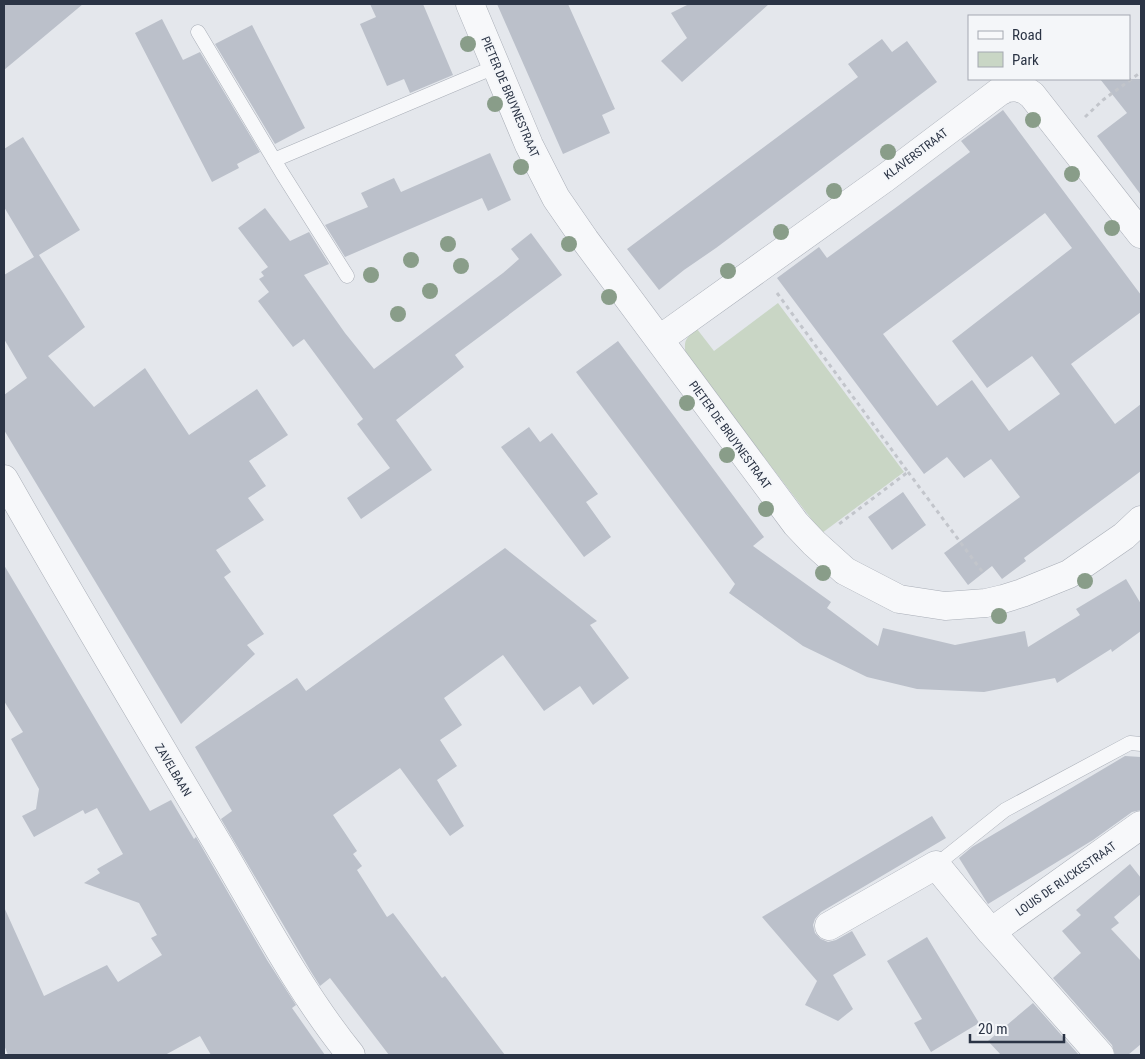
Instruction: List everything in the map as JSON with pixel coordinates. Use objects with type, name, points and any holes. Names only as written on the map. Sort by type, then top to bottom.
[{"type":"street","name":"PIETER DE BRUYNESTRAAT","points":[[470,4],[530,145],[556,198],[585,240],[796,524],[845,571],[899,599],[945,606],[986,603],[1022,593],[1070,574],[1124,536],[1141,520]]},
{"type":"street","name":"KLAVERSTRAAT","points":[[660,339],[885,178],[976,108],[1007,88],[1016,87],[1032,95],[1141,234]]},
{"type":"street","name":"ZAVELBAAN","points":[[4,480],[101,648],[297,977],[338,1040],[351,1055]]},
{"type":"street","name":"LOUIS DE RIJCKESTRAAT","points":[[991,932],[1141,826]]},
{"type":"street","points":[[829,926],[936,865],[991,932],[1100,1055]]},
{"type":"lane","points":[[198,32],[274,160],[347,276]]},
{"type":"lane","points":[[274,160],[497,66]]},
{"type":"lane","points":[[936,865],[1005,810],[1130,743],[1141,744]]},
{"type":"path","points":[[1130,80],[1141,72]]},
{"type":"path","points":[[1064,136],[1102,100],[1130,80]]},
{"type":"path","points":[[758,268],[1003,599]]},
{"type":"path","points":[[814,543],[908,472]]},
{"type":"green space","points":[[778,303],[904,472],[822,533],[686,355],[686,340],[697,329],[714,351]]},
{"type":"building","points":[[4,4],[83,4],[4,70]]},
{"type":"building","points":[[370,4],[423,4],[453,75],[410,93],[404,79],[387,86],[360,24],[376,17]]},
{"type":"building","points":[[497,4],[568,4],[615,109],[602,115],[610,133],[563,154]]},
{"type":"building","points":[[689,4],[769,4],[682,82],[661,61],[687,38],[671,13]]},
{"type":"building","points":[[162,19],[183,60],[200,52],[260,152],[237,164],[239,168],[212,182],[135,33]]},
{"type":"building","points":[[252,25],[305,128],[275,144],[215,44]]},
{"type":"building","points":[[882,39],[892,52],[907,41],[937,82],[659,290],[627,249],[858,77],[848,64]]},
{"type":"building","points":[[1141,79],[1141,195],[1097,136],[1127,113],[1101,80]]},
{"type":"building","points":[[1003,110],[1141,295],[1141,312],[1071,364],[1115,424],[1141,404],[1141,471],[1024,558],[1026,561],[1002,579],[992,566],[968,585],[944,553],[1020,497],[991,459],[964,478],[947,457],[924,474],[777,278],[819,247],[827,258],[894,209],[970,152],[961,141]],"holes":[[[1045,213],[1072,248],[952,341],[987,388],[1032,356],[1060,394],[1009,431],[972,380],[937,406],[883,334]]]},
{"type":"building","points":[[23,137],[80,230],[39,255],[85,327],[48,356],[94,407],[145,368],[189,435],[257,389],[288,435],[249,461],[266,486],[248,498],[264,520],[216,550],[231,572],[224,577],[264,634],[247,645],[255,654],[181,724],[4,430],[4,395],[27,378],[4,339],[4,275],[34,257],[4,207],[4,149]]},
{"type":"building","points":[[490,153],[511,200],[488,211],[482,198],[345,257],[325,225],[368,207],[361,193],[394,178],[401,192]]},
{"type":"building","points":[[265,208],[290,241],[309,232],[329,264],[304,275],[345,333],[374,369],[503,273],[519,259],[511,249],[531,233],[562,275],[455,355],[464,367],[396,420],[432,470],[361,519],[347,498],[390,468],[357,424],[363,419],[304,339],[293,347],[258,301],[269,292],[259,279],[264,276],[261,272],[268,267],[238,228]]},
{"type":"building","points":[[618,341],[764,537],[753,546],[831,602],[827,608],[878,646],[883,628],[955,645],[1025,631],[1028,647],[1080,615],[1076,609],[1126,579],[1141,604],[1141,631],[1112,652],[1111,649],[1057,683],[1055,678],[984,692],[917,689],[867,677],[803,646],[729,593],[735,584],[576,372]]},
{"type":"building","points":[[529,427],[540,442],[552,433],[598,494],[586,502],[611,537],[584,557],[501,447]]},
{"type":"building","points":[[903,492],[926,525],[892,550],[868,517]]},
{"type":"building","points":[[505,548],[597,621],[590,625],[629,678],[593,705],[580,686],[544,711],[503,655],[444,698],[462,725],[440,740],[457,766],[437,780],[464,826],[450,836],[400,768],[333,815],[357,851],[353,854],[362,866],[357,870],[387,917],[393,913],[442,978],[445,976],[505,1055],[389,1055],[330,978],[320,986],[221,819],[232,811],[195,747],[297,678],[306,691]]},
{"type":"building","points":[[4,565],[150,811],[171,800],[194,839],[196,837],[267,960],[296,1005],[292,1008],[325,1055],[211,1055],[200,1036],[165,1055],[8,1055],[4,1045],[4,907],[44,996],[107,965],[118,982],[162,955],[151,938],[157,935],[139,903],[84,883],[100,873],[97,869],[123,854],[97,808],[85,814],[83,810],[34,837],[22,816],[36,809],[39,789],[11,739],[23,732],[4,701]]},
{"type":"building","points":[[1125,756],[1141,757],[1141,810],[1132,812],[1093,840],[988,904],[959,858],[972,847]]},
{"type":"building","points":[[932,816],[946,838],[821,912],[815,919],[813,925],[815,933],[821,939],[828,942],[836,940],[852,931],[866,955],[833,975],[853,1009],[838,1021],[805,1005],[817,981],[762,917]]},
{"type":"building","points":[[1130,864],[1141,878],[1141,894],[1114,917],[1119,923],[1111,929],[1141,961],[1141,1044],[1128,1055],[1115,1055],[1112,1045],[1053,978],[1081,953],[1062,931],[1081,915],[1076,910]]},
{"type":"building","points":[[927,937],[979,1023],[931,1052],[914,1023],[922,1019],[887,961]]},
{"type":"building","points":[[1033,1003],[1079,1055],[1001,1055],[988,1041]]}]
